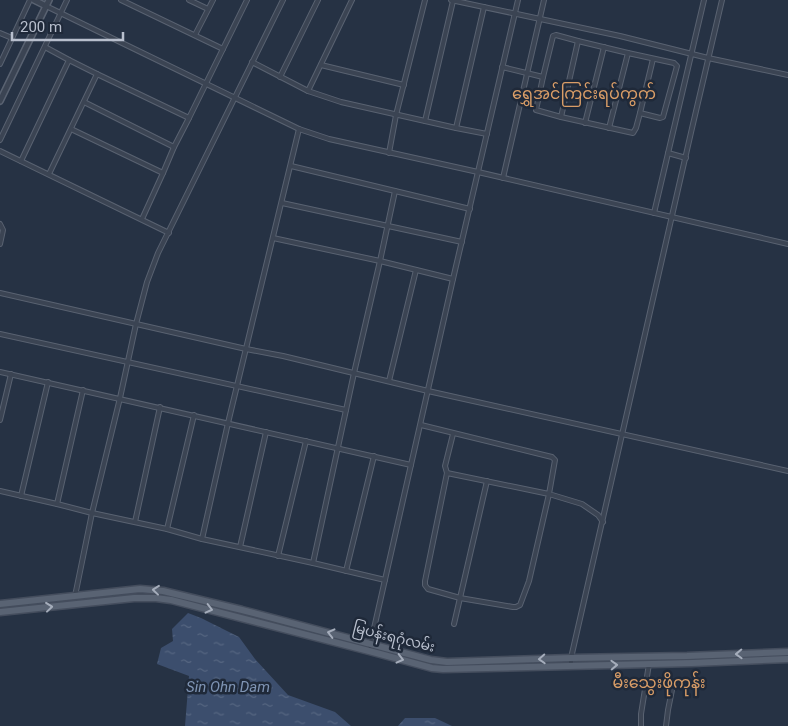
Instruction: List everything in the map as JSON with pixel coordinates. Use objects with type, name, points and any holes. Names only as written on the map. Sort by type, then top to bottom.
[{"type":"main road","name":"မြပန်းရဂုံလမ်း","points":[[0,604],[140,589],[163,591],[431,660],[447,662],[788,652]]},
{"type":"main road","name":"မြပန်းရဂုံလမ်း","points":[[0,612],[134,598],[156,598],[171,600],[432,668],[443,669],[788,659]]},
{"type":"street","points":[[0,64],[32,0],[299,129],[329,139],[788,244]]},
{"type":"street","points":[[0,101],[49,0]]},
{"type":"street","points":[[0,140],[67,0]]},
{"type":"street","points":[[121,0],[223,49]]},
{"type":"street","points":[[189,0],[208,9]]},
{"type":"street","points":[[195,35],[212,0]]},
{"type":"street","points":[[142,219],[174,146],[247,0]]},
{"type":"street","points":[[75,596],[92,513],[136,324],[158,253],[282,0]]},
{"type":"street","points":[[280,78],[318,0]]},
{"type":"street","points":[[308,91],[352,0]]},
{"type":"street","points":[[389,153],[396,115],[425,0]]},
{"type":"street","points":[[425,121],[452,0],[788,75]]},
{"type":"street","points":[[369,652],[518,0]]},
{"type":"street","points":[[503,178],[544,0]]},
{"type":"street","points":[[654,213],[704,0]]},
{"type":"street","points":[[571,666],[571,658],[722,0]]},
{"type":"street","points":[[456,128],[484,7]]},
{"type":"street","points":[[0,32],[12,38]]},
{"type":"street","points":[[640,113],[660,118],[664,116],[677,67],[676,64],[556,35],[553,36],[536,110],[633,133],[636,128],[653,59]]},
{"type":"street","points":[[561,117],[578,41]]},
{"type":"street","points":[[45,47],[189,118]]},
{"type":"street","points":[[585,123],[604,47]]},
{"type":"street","points":[[609,128],[628,53]]},
{"type":"street","points":[[21,161],[69,60]]},
{"type":"street","points":[[252,62],[308,91],[341,102],[487,134]]},
{"type":"street","points":[[321,65],[404,85]]},
{"type":"street","points":[[502,67],[543,77]]},
{"type":"street","points":[[49,174],[97,74]]},
{"type":"street","points":[[84,102],[174,146]]},
{"type":"street","points":[[71,129],[163,173]]},
{"type":"street","points":[[202,539],[299,129]]},
{"type":"street","points":[[0,151],[169,233]]},
{"type":"street","points":[[668,153],[686,158]]},
{"type":"street","points":[[290,166],[470,209]]},
{"type":"street","points":[[313,563],[395,191]]},
{"type":"street","points":[[282,203],[462,242]]},
{"type":"street","points":[[0,224],[3,230],[0,244]]},
{"type":"street","points":[[273,238],[453,279]]},
{"type":"street","points":[[390,381],[416,270]]},
{"type":"street","points":[[0,293],[788,471]]},
{"type":"street","points":[[0,334],[346,410]]},
{"type":"street","points":[[0,372],[411,465]]},
{"type":"street","points":[[0,420],[11,374]]},
{"type":"street","points":[[21,496],[48,382]]},
{"type":"street","points":[[57,504],[83,390]]},
{"type":"street","points":[[135,522],[160,407]]},
{"type":"street","points":[[167,529],[194,415]]},
{"type":"street","points":[[421,426],[552,457],[555,460],[529,581],[520,605],[516,607],[460,598],[428,589],[425,585],[447,473],[445,466],[453,434]]},
{"type":"street","points":[[240,547],[266,432]]},
{"type":"street","points":[[278,556],[306,441]]},
{"type":"street","points":[[346,571],[374,456]]},
{"type":"street","points":[[447,473],[549,494],[582,504],[598,515],[603,522]]},
{"type":"street","points":[[454,624],[487,481]]},
{"type":"street","points":[[0,491],[384,580]]},
{"type":"street","points":[[641,726],[641,714],[649,664]]},
{"type":"street","points":[[666,726],[673,685]]},
{"type":"water","name":"Sin Ohn Dam","points":[[188,613],[239,637],[255,659],[288,695],[335,712],[351,726],[185,726],[189,676],[157,664],[161,648],[173,641],[172,629]]},
{"type":"water","points":[[405,718],[435,718],[452,726],[398,726]]},
{"type":"district","name":"ရွှေအင်ကြင်းရပ်ကွက်","points":[[584,93]]},
{"type":"district","name":"မီးသွေးဖိုကုန်း","points":[[659,682]]}]
